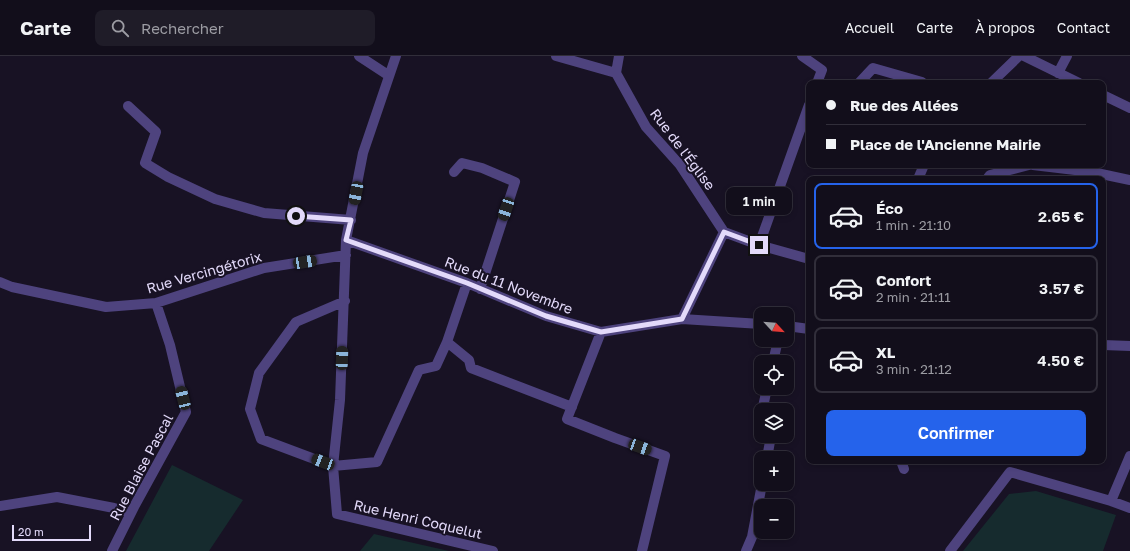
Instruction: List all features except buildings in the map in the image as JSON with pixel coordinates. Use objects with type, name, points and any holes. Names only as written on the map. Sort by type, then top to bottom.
[{"type":"street","points":[[359,56],[388,75]]},
{"type":"street","points":[[333,466],[340,400],[346,240],[363,153],[388,75],[396,56]]},
{"type":"street","points":[[556,56],[616,73],[620,56]]},
{"type":"street","points":[[802,56],[822,70],[820,80]]},
{"type":"street","points":[[994,80],[1019,56]]},
{"type":"street","points":[[1024,56],[1073,80]]},
{"type":"street","points":[[1058,73],[1067,56]]},
{"type":"street","points":[[862,80],[873,68],[915,80]]},
{"type":"street","name":"Rue de l'Église","points":[[616,73],[646,127],[680,165],[724,232]]},
{"type":"street","points":[[1106,96],[1130,108]]},
{"type":"street","points":[[128,106],[156,132],[145,163],[168,177],[215,199],[264,213],[351,220]]},
{"type":"street","points":[[759,245],[806,113]]},
{"type":"street","points":[[454,172],[462,163],[482,168],[515,182],[480,289]]},
{"type":"street","points":[[989,176],[1003,168]]},
{"type":"street","points":[[1058,168],[1092,172],[1130,180]]},
{"type":"street","points":[[682,319],[724,232],[759,245],[806,258]]},
{"type":"street","name":"Rue du 11 Novembre","points":[[346,240],[467,283],[546,316],[601,332],[682,319],[754,324]]},
{"type":"street","name":"Rue Vercingétorix","points":[[0,282],[12,287],[106,307],[156,303],[264,268],[346,255]]},
{"type":"street","points":[[344,301],[296,322],[259,373],[250,409],[261,439],[333,466],[378,462],[419,370],[436,366],[467,283]]},
{"type":"street","name":"Rue Blaise Pascal","points":[[112,551],[186,412],[170,345],[156,303]]},
{"type":"street","points":[[794,327],[806,329]]},
{"type":"street","points":[[601,332],[567,419],[665,456],[642,551]]},
{"type":"street","points":[[446,342],[469,360],[471,368],[572,407]]},
{"type":"street","points":[[1106,345],[1130,346]]},
{"type":"street","points":[[1111,501],[1130,456]]},
{"type":"street","name":"Rue Henri Coquelut","points":[[333,466],[337,514],[493,551]]},
{"type":"street","points":[[950,551],[1010,472],[1111,501],[1130,508]]},
{"type":"street","points":[[746,551],[752,537],[761,491]]},
{"type":"street","points":[[0,506],[56,498],[114,508],[131,513]]},
{"type":"green space","points":[[172,465],[243,500],[209,551],[126,551]]},
{"type":"green space","points":[[1036,491],[1116,515],[1103,551],[963,551],[1009,494]]},
{"type":"green space","points":[[374,534],[449,551],[360,551]]},
{"type":"route","points":[[296,216],[351,220],[346,240],[467,283],[546,316],[601,332],[682,319],[724,232],[759,245]]}]
